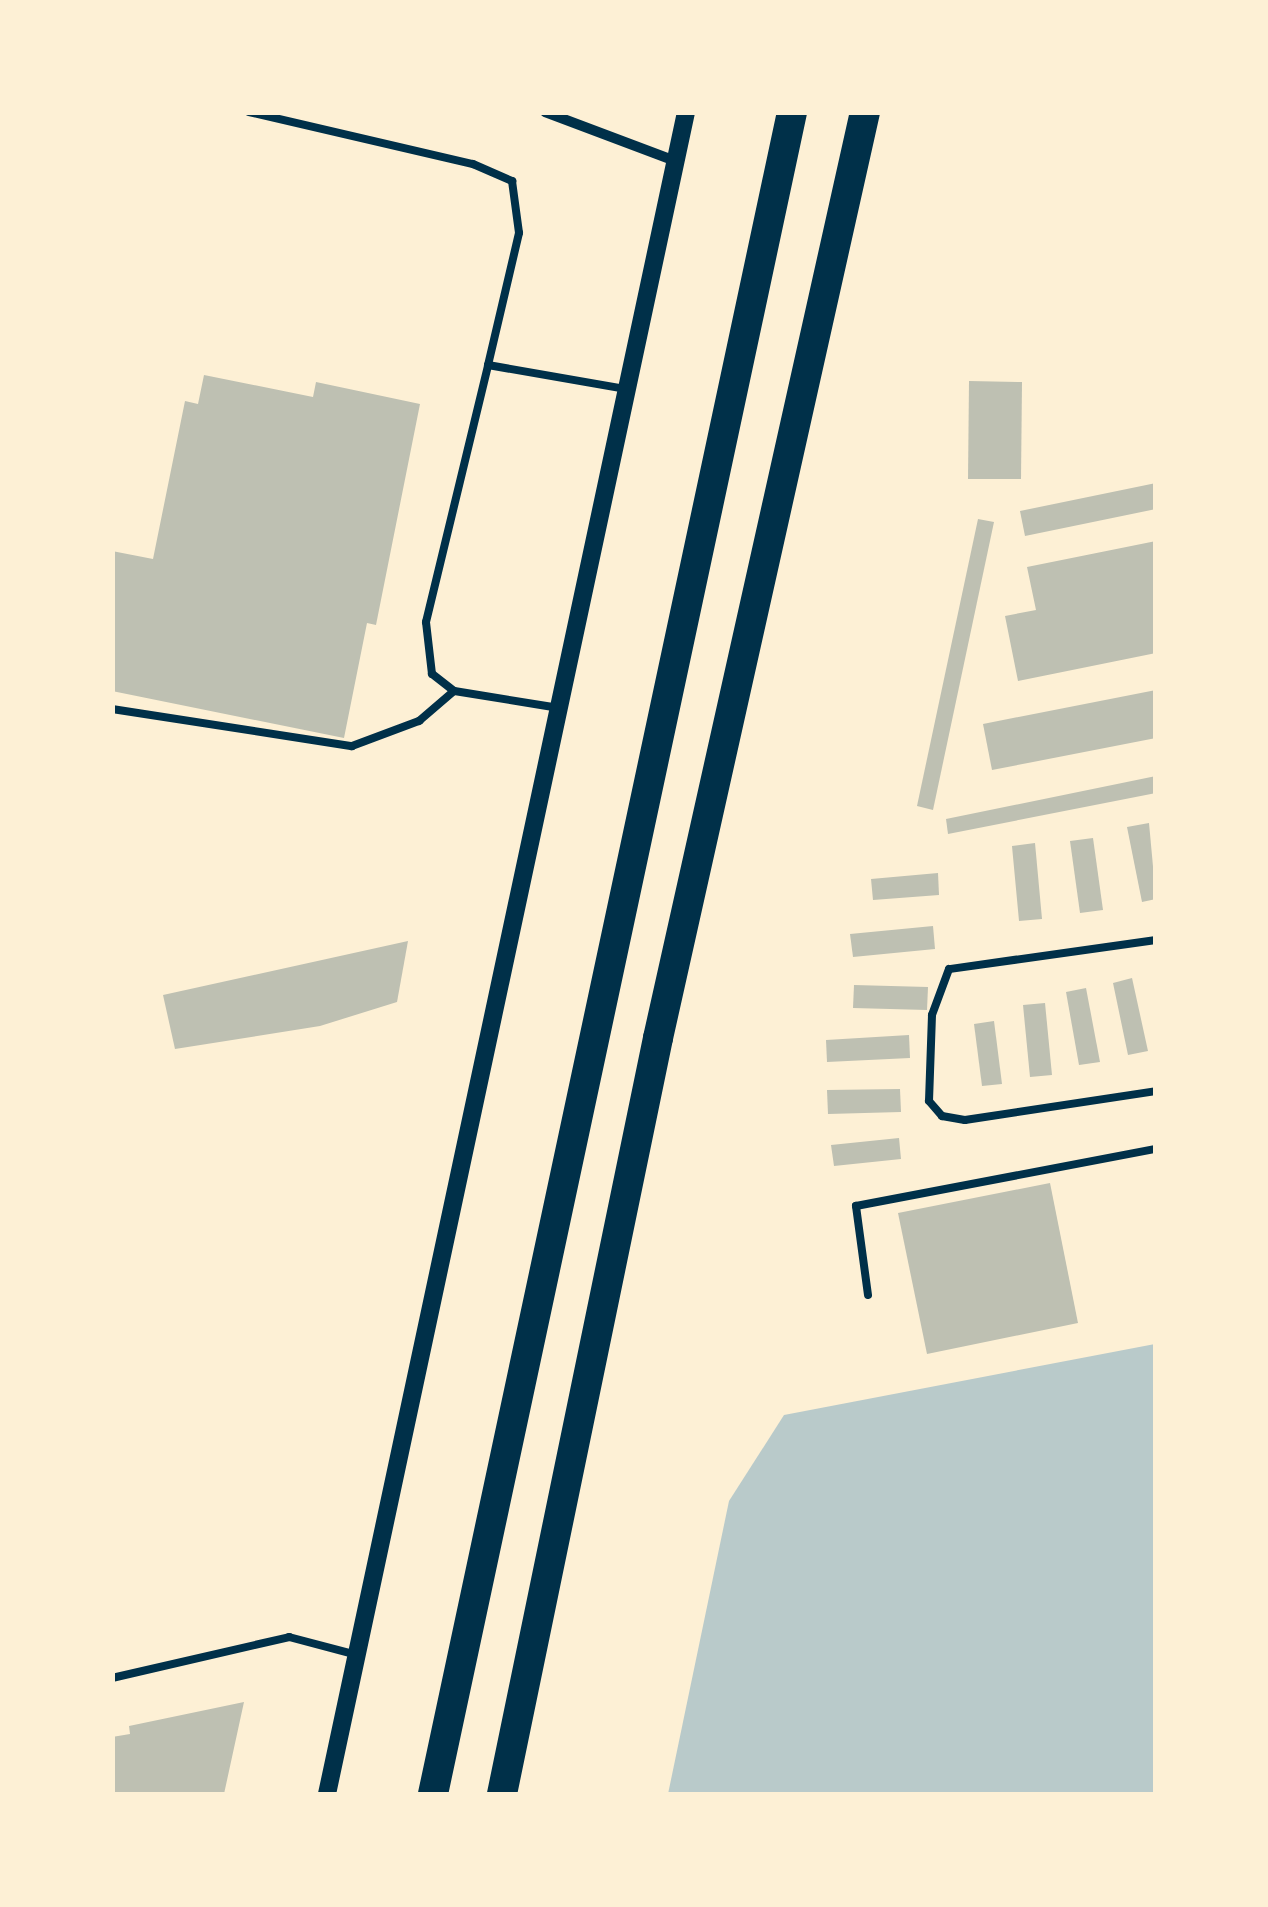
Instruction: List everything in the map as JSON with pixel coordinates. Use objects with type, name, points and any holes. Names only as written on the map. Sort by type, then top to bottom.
[{"type":"highway","points":[[772,112],[777,183]]},
{"type":"highway","points":[[433,1794],[792,112]]},
{"type":"highway","points":[[502,1794],[658,1038],[865,112]]},
{"type":"street","points":[[545,112],[678,162]]},
{"type":"street","points":[[326,1794],[630,390],[686,112]]},
{"type":"lane","points":[[248,112],[473,164],[512,181],[520,233],[426,622],[432,674],[454,691],[561,708]]},
{"type":"lane","points":[[488,365],[630,390]]},
{"type":"lane","points":[[112,709],[352,746],[419,721],[454,691]]},
{"type":"lane","points":[[1156,940],[948,969],[932,1014],[929,1100],[942,1116],[965,1120],[1156,1091]]},
{"type":"lane","points":[[868,1296],[856,1206],[1156,1149]]},
{"type":"lane","points":[[112,1678],[289,1637],[357,1655]]},
{"type":"shaded area","points":[[1155,1344],[1155,1794],[668,1794],[729,1501],[784,1415]]},
{"type":"building","points":[[204,375],[313,397],[316,382],[420,404],[376,625],[367,623],[344,738],[112,691],[112,551],[153,559],[185,401],[198,404]]},
{"type":"building","points":[[969,381],[1022,382],[1021,479],[968,479]]},
{"type":"building","points":[[1156,483],[1156,509],[1025,536],[1020,511]]},
{"type":"building","points":[[978,519],[994,522],[933,810],[917,806]]},
{"type":"building","points":[[1156,541],[1156,653],[1018,681],[1005,616],[1036,610],[1027,567]]},
{"type":"building","points":[[1156,690],[1156,738],[992,770],[983,724]]},
{"type":"building","points":[[1156,776],[1156,793],[948,834],[946,819]]},
{"type":"building","points":[[1149,823],[1156,899],[1142,902],[1127,827]]},
{"type":"building","points":[[1093,838],[1103,910],[1080,913],[1070,841]]},
{"type":"building","points":[[1035,843],[1042,919],[1019,921],[1012,846]]},
{"type":"building","points":[[938,873],[939,895],[873,900],[871,879]]},
{"type":"building","points":[[933,926],[935,949],[853,957],[850,934]]},
{"type":"building","points":[[408,941],[397,1002],[320,1026],[175,1049],[163,995]]},
{"type":"building","points":[[1132,978],[1148,1051],[1128,1055],[1113,983]]},
{"type":"building","points":[[854,985],[928,987],[927,1010],[853,1008]]},
{"type":"building","points":[[1086,988],[1100,1062],[1079,1065],[1066,992]]},
{"type":"building","points":[[1045,1003],[1052,1075],[1030,1077],[1023,1005]]},
{"type":"building","points":[[994,1021],[1002,1084],[982,1086],[974,1024]]},
{"type":"building","points":[[909,1035],[910,1058],[827,1062],[826,1040]]},
{"type":"building","points":[[900,1089],[901,1112],[828,1114],[827,1090]]},
{"type":"building","points":[[899,1138],[901,1159],[834,1166],[831,1145]]},
{"type":"building","points":[[1050,1183],[1078,1323],[927,1354],[898,1213]]},
{"type":"building","points":[[244,1702],[224,1794],[112,1794],[112,1737],[130,1734],[129,1726]]}]
